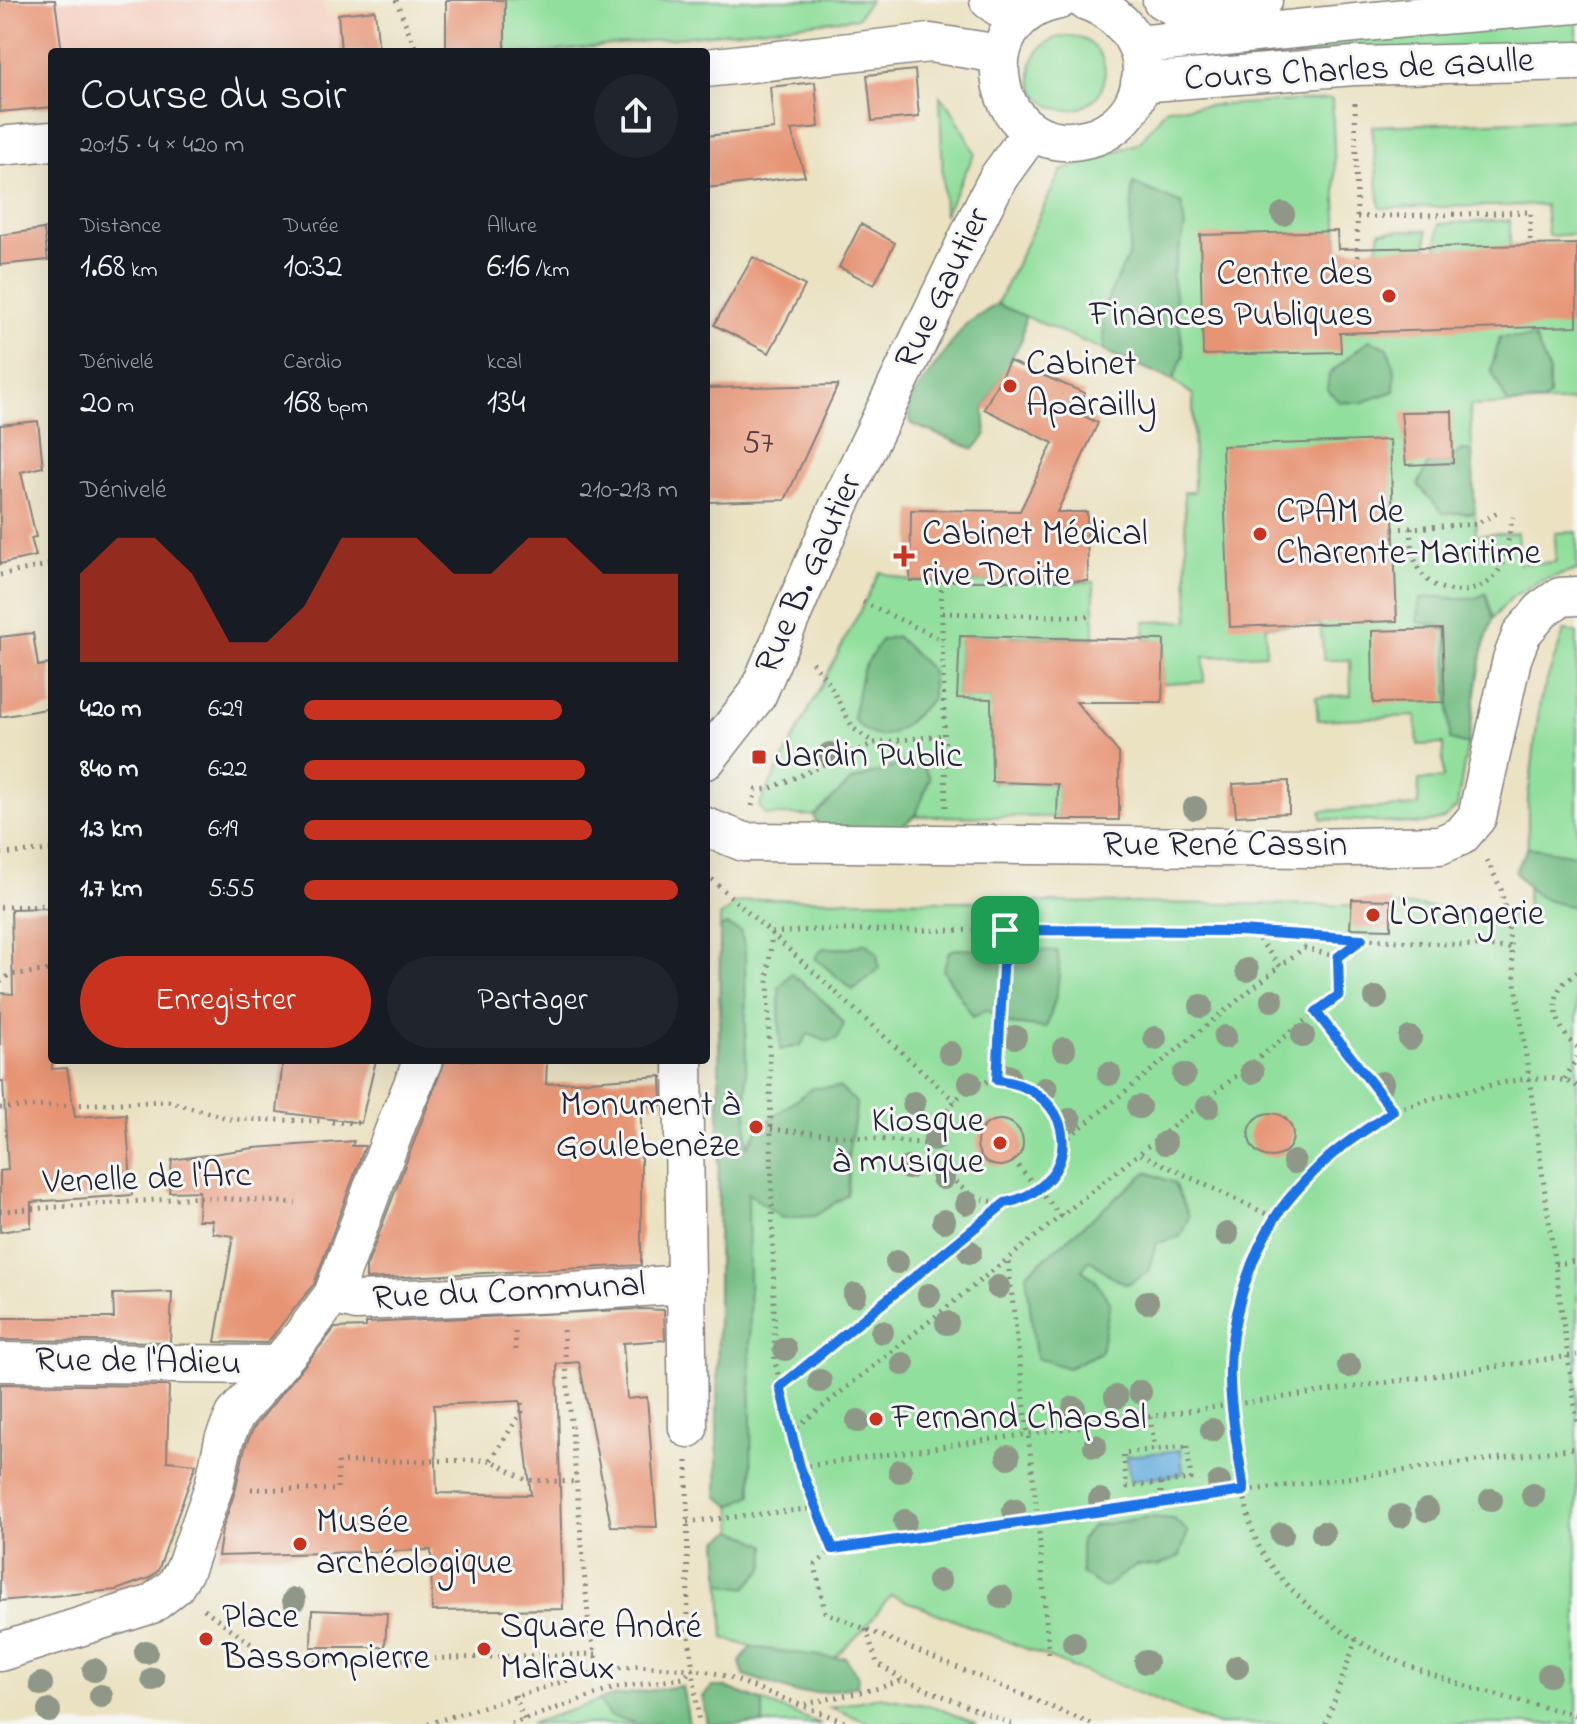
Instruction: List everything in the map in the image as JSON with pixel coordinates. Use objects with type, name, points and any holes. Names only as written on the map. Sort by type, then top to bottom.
[{"type":"street","points":[[1059,0],[1031,10],[1004,11],[1007,37],[1000,54],[999,76],[1004,98],[1015,117],[1032,131],[1053,140],[1076,142],[1099,136],[1118,123],[1132,105],[1140,83],[1141,64],[1137,45],[1122,22],[1096,2]]},
{"type":"street","name":"Cours Charles de Gaulle","points":[[1162,0],[1178,8],[1263,0]]},
{"type":"street","name":"Cours Charles de Gaulle","points":[[1357,0],[1415,17]]},
{"type":"street","name":"Cours Charles de Gaulle","points":[[1137,45],[1577,4]]},
{"type":"street","points":[[710,68],[930,43],[1000,54]]},
{"type":"street","name":"Cours Charles de Gaulle","points":[[1140,83],[1354,66],[1577,61]]},
{"type":"street","name":"Rue Gautier","points":[[865,453],[998,178],[1032,131]]},
{"type":"street","points":[[0,146],[48,141]]},
{"type":"street","name":"Rue B. Gautier","points":[[710,755],[757,695],[865,453]]},
{"type":"street","points":[[1461,836],[1477,817],[1512,659],[1522,633],[1544,608],[1560,597],[1577,596]]},
{"type":"street","name":"Rue René Cassin","points":[[710,829],[744,842],[947,844],[1324,847],[1440,845],[1461,836]]},
{"type":"street","points":[[0,1652],[163,1595],[185,1569],[214,1486],[224,1440],[235,1415],[333,1295],[421,1064]]},
{"type":"street","points":[[683,1064],[688,1428]]},
{"type":"street","name":"Rue du Communal","points":[[333,1295],[357,1301],[559,1293],[685,1284]]},
{"type":"street","name":"Rue de l'Adieu","points":[[0,1362],[276,1365]]},
{"type":"path","points":[[396,0],[415,48]]},
{"type":"path","points":[[1354,66],[1358,270]]},
{"type":"path","points":[[1357,217],[1531,212],[1530,245]]},
{"type":"path","points":[[1393,529],[1476,524],[1501,511]]},
{"type":"path","points":[[1411,528],[1412,546],[1420,573],[1435,586],[1459,591],[1492,579],[1506,554],[1513,517]]},
{"type":"path","points":[[0,575],[48,565]]},
{"type":"path","points":[[941,581],[947,844]]},
{"type":"path","points":[[863,602],[943,640]]},
{"type":"path","points":[[942,613],[1094,617]]},
{"type":"path","points":[[777,648],[815,663],[853,728],[874,743]]},
{"type":"path","points":[[721,888],[744,842],[756,790],[769,789],[874,743],[945,735]]},
{"type":"path","points":[[1461,836],[1492,865],[1501,889],[1577,1422]]},
{"type":"path","points":[[1,854],[48,850]]},
{"type":"path","points":[[710,878],[955,1101]]},
{"type":"path","points":[[0,907],[48,905]]},
{"type":"path","points":[[772,933],[812,930],[1253,932],[1510,948]]},
{"type":"path","points":[[997,1080],[1005,930]]},
{"type":"path","points":[[1253,932],[1280,966]]},
{"type":"path","points":[[772,933],[768,974],[775,1362],[800,1467],[833,1549]]},
{"type":"path","points":[[1338,957],[1362,939]]},
{"type":"path","points":[[1062,1142],[1304,948],[1338,957]]},
{"type":"path","points":[[791,1432],[1339,995],[1338,957]]},
{"type":"path","points":[[0,982],[9,975],[48,970]]},
{"type":"path","points":[[1577,972],[1561,986],[1557,1003],[1558,1022],[1566,1039],[1577,1047]]},
{"type":"path","points":[[1316,1012],[1393,1111]]},
{"type":"path","points":[[1565,1079],[1577,1057]]},
{"type":"path","points":[[1577,1086],[1565,1079],[1529,1079],[1488,1086],[1393,1111],[1329,1157],[1275,1218],[1249,1272],[1236,1315],[1230,1382],[1249,1519],[1268,1561],[1326,1621],[1435,1678],[1577,1715]]},
{"type":"path","points":[[997,1080],[1017,1082],[1036,1091],[1050,1104],[1059,1123],[1062,1142],[1060,1161],[1051,1177],[1039,1190],[1023,1199],[1005,1203],[977,1197],[954,1181],[944,1164],[940,1145],[941,1129],[955,1101],[967,1090],[997,1080]]},
{"type":"path","points":[[0,1108],[168,1101],[231,1119],[323,1121]]},
{"type":"path","points":[[771,1129],[940,1145]]},
{"type":"path","points":[[1141,1154],[1275,1218]]},
{"type":"path","points":[[1013,1160],[1062,1217]]},
{"type":"path","name":"Venelle de l'Arc","points":[[0,1211],[181,1197],[296,1203]]},
{"type":"path","points":[[780,1387],[1005,1203]]},
{"type":"path","points":[[1008,1261],[1038,1520],[1049,1658]]},
{"type":"path","points":[[1555,1264],[1577,1261]]},
{"type":"path","points":[[559,1293],[589,1627],[600,1670]]},
{"type":"path","points":[[800,1467],[1577,1355]]},
{"type":"path","points":[[491,1460],[522,1411],[521,1401]]},
{"type":"path","points":[[1150,1417],[1155,1449]]},
{"type":"path","points":[[688,1428],[691,1669],[699,1724]]},
{"type":"path","points":[[1187,1446],[1191,1479],[1127,1487],[1123,1453],[1155,1449],[1187,1446]]},
{"type":"path","points":[[1092,1724],[825,1612],[815,1565],[833,1549],[1161,1502],[1577,1448]]},
{"type":"path","points":[[250,1489],[337,1490],[338,1462],[491,1460],[526,1480],[576,1482]]},
{"type":"path","points":[[1161,1483],[1161,1502]]},
{"type":"path","points":[[687,1522],[817,1508]]},
{"type":"path","points":[[163,1595],[277,1663],[596,1654]]},
{"type":"path","points":[[865,1628],[877,1663],[904,1680],[1012,1724]]},
{"type":"path","points":[[1326,1724],[1356,1639]]},
{"type":"path","points":[[428,1724],[600,1670],[636,1666],[720,1674],[850,1724]]},
{"type":"path","points":[[511,1724],[615,1688],[684,1678],[691,1669]]},
{"type":"path","points":[[802,1705],[904,1680]]},
{"type":"path","points":[[515,1695],[524,1722]]},
{"type":"shaded area","points":[[0,0],[322,0],[327,15],[375,10],[379,48],[48,48],[48,107],[0,112]]},
{"type":"green space","points":[[505,0],[870,0],[857,18],[585,48],[505,48]]},
{"type":"green space","points":[[1577,15],[1577,44],[1165,62],[1164,50]]},
{"type":"green space","points":[[1068,36],[1082,39],[1094,47],[1102,59],[1105,73],[1102,87],[1094,99],[1082,107],[1068,110],[1054,107],[1042,99],[1034,87],[1031,73],[1034,59],[1042,47],[1054,39]]},
{"type":"green space","points":[[940,96],[952,110],[975,153],[944,215]]},
{"type":"green space","points":[[1332,99],[1339,271],[1377,249],[1380,231],[1427,230],[1426,248],[1437,248],[1439,224],[1510,220],[1510,246],[1577,244],[1577,401],[1470,406],[1476,535],[1517,533],[1519,564],[1556,562],[1555,533],[1577,532],[1577,570],[1540,581],[1512,597],[1493,618],[1483,648],[1457,807],[1443,819],[1422,824],[1322,819],[1321,811],[1418,806],[1419,780],[1443,779],[1443,744],[1418,745],[1416,716],[1318,720],[1316,697],[1351,695],[1350,660],[1324,660],[1320,624],[1266,626],[1266,654],[1204,657],[1204,682],[1162,684],[1164,647],[1158,640],[1144,639],[1145,622],[1189,621],[1184,492],[1194,492],[1193,395],[1173,380],[997,304],[1061,171],[1139,143],[1167,108]]},
{"type":"green space","points":[[1577,119],[1577,234],[1548,236],[1545,205],[1380,208],[1372,126]]},
{"type":"green space","points":[[1133,183],[1182,204],[1185,228],[1172,276],[1184,355],[1173,380],[1104,351],[1103,309],[1129,254]]},
{"type":"green space","points":[[997,304],[1025,316],[1022,339],[984,409],[986,435],[974,449],[911,424],[908,403],[965,325]]},
{"type":"green space","points":[[1500,337],[1535,338],[1549,372],[1549,397],[1542,402],[1508,404],[1491,370]]},
{"type":"green space","points":[[1369,340],[1388,348],[1395,371],[1394,391],[1361,403],[1339,402],[1327,389],[1329,374]]},
{"type":"green space","points":[[1461,450],[1472,451],[1475,510],[1472,513],[1443,513],[1418,485],[1428,464],[1452,463],[1453,457]]},
{"type":"green space","points":[[880,572],[910,581],[1094,582],[1094,638],[1010,636],[1007,642],[1002,641],[1001,637],[967,636],[960,640],[957,696],[991,699],[992,782],[1058,784],[1058,817],[765,815],[759,806]]},
{"type":"green space","points":[[1486,593],[1493,618],[1483,648],[1468,745],[1450,740],[1447,633],[1440,626],[1417,622],[1420,599],[1470,599]]},
{"type":"green space","points":[[1564,631],[1577,633],[1577,1724],[1215,1724],[891,1595],[865,1628],[821,1671],[724,1638],[718,1541],[734,1530],[731,1506],[717,1496],[720,917],[736,903],[760,899],[1419,906],[1527,917],[1528,799],[1540,701]]},
{"type":"green space","points":[[896,636],[932,671],[932,699],[894,732],[874,735],[853,718],[862,671],[881,640]]},
{"type":"green space","points":[[905,763],[922,765],[930,778],[916,815],[900,827],[819,831],[814,816],[851,781]]},
{"type":"green space","points":[[1528,847],[1577,855],[1577,907],[1541,898],[1522,880],[1515,871]]},
{"type":"green space","points":[[726,925],[740,931],[745,948],[747,1147],[760,1127],[812,1088],[839,1087],[856,1102],[849,1149],[847,1195],[815,1216],[782,1218],[748,1193],[752,1495],[731,1506],[717,1496],[720,928]]},
{"type":"green space","points":[[866,943],[877,953],[879,968],[853,990],[815,958],[823,948],[851,948]]},
{"type":"green space","points":[[955,949],[1057,951],[1057,990],[1046,1028],[1010,1024],[987,1010],[973,1017],[943,970],[949,952]]},
{"type":"green space","points":[[791,973],[830,1007],[844,1024],[837,1039],[826,1041],[808,1034],[801,1045],[780,1050],[779,988]]},
{"type":"green space","points":[[1147,1172],[1174,1183],[1189,1216],[1180,1237],[1156,1243],[1148,1272],[1127,1284],[1090,1260],[1082,1270],[1093,1278],[1110,1302],[1101,1352],[1068,1368],[1036,1358],[1026,1274]]},
{"type":"green space","points":[[1148,1517],[1174,1519],[1188,1532],[1180,1556],[1158,1566],[1136,1565],[1104,1588],[1081,1573],[1081,1541],[1092,1526]]},
{"type":"green space","points":[[734,1530],[766,1545],[765,1567],[746,1588],[721,1584],[718,1541]]},
{"type":"green space","points":[[751,1647],[845,1657],[858,1676],[857,1686],[797,1693],[744,1675],[740,1662]]},
{"type":"green space","points":[[682,1686],[689,1724],[529,1724],[614,1696]]},
{"type":"green space","points":[[682,1686],[689,1724],[633,1724],[609,1716],[599,1700],[614,1696]]},
{"type":"green space","points":[[712,1687],[725,1687],[821,1724],[707,1724],[703,1697]]},
{"type":"green space","points":[[712,1687],[725,1687],[763,1702],[763,1724],[707,1724],[703,1697]]},
{"type":"green space","points":[[880,1697],[935,1707],[977,1724],[872,1724],[830,1707]]},
{"type":"water","points":[[1181,1450],[1183,1474],[1130,1481],[1127,1456]]},
{"type":"building","points":[[0,0],[55,0],[61,48],[48,48],[48,107],[0,112]]},
{"type":"building","points":[[446,0],[505,0],[505,48],[446,48]]},
{"type":"building","points":[[375,10],[379,48],[341,48],[338,14]]},
{"type":"building","points":[[915,70],[919,117],[872,121],[867,75]]},
{"type":"building","points":[[815,82],[819,127],[791,130],[805,176],[710,188],[710,136],[774,129],[770,87]]},
{"type":"building","points":[[861,224],[895,243],[874,285],[839,267]]},
{"type":"building","points":[[44,229],[48,260],[0,265],[0,235]]},
{"type":"building","name":"Centre des Finances Publiques","points":[[1337,231],[1338,249],[1577,244],[1577,326],[1340,333],[1341,352],[1203,355],[1200,235]]},
{"type":"building","points":[[753,257],[805,286],[769,353],[714,325]]},
{"type":"building","points":[[1009,361],[1085,393],[1076,412],[1098,423],[1057,512],[1087,512],[1088,581],[910,581],[911,510],[1020,511],[1053,443],[984,409]]},
{"type":"building","points":[[838,385],[785,500],[710,502],[710,388]]},
{"type":"building","points":[[1452,411],[1453,463],[1406,465],[1401,412]]},
{"type":"building","points":[[38,421],[43,467],[21,472],[36,537],[31,538],[36,556],[0,564],[0,425]]},
{"type":"building","name":"CPAM de Charente-Maritime","points":[[1390,440],[1397,621],[1230,627],[1222,446]]},
{"type":"building","points":[[1442,629],[1445,702],[1373,703],[1372,631]]},
{"type":"building","points":[[33,633],[38,666],[48,664],[48,709],[0,717],[0,637]]},
{"type":"building","points":[[960,636],[1164,640],[1162,702],[1076,702],[1119,753],[1119,820],[1057,820],[1058,784],[992,782],[991,699],[957,698]]},
{"type":"building","points":[[1289,781],[1289,813],[1236,816],[1233,784]]},
{"type":"building","points":[[1352,899],[1391,900],[1391,929],[1350,928]]},
{"type":"building","points":[[48,908],[48,1064],[52,1064],[52,1069],[67,1068],[75,1117],[126,1114],[132,1195],[31,1202],[31,1227],[0,1232],[0,1171],[8,1170],[3,1081],[0,1081],[0,993],[13,994],[11,909]]},
{"type":"building","points":[[283,1064],[375,1064],[361,1123],[277,1112]]},
{"type":"building","points":[[443,1064],[547,1064],[546,1084],[661,1076],[662,1105],[641,1106],[641,1265],[366,1279],[366,1268]]},
{"type":"building","points":[[1271,1113],[1286,1120],[1293,1135],[1286,1150],[1271,1157],[1256,1150],[1249,1135],[1256,1120]]},
{"type":"building","name":"Kiosque à musique","points":[[1000,1120],[1016,1127],[1023,1143],[1016,1159],[1000,1166],[984,1159],[977,1143],[984,1127]]},
{"type":"building","points":[[354,1141],[352,1146],[365,1146],[314,1284],[267,1343],[215,1342],[233,1236],[213,1233],[212,1220],[198,1220],[199,1191],[169,1192],[172,1160],[254,1148]]},
{"type":"building","points":[[172,1292],[170,1342],[0,1340],[0,1318],[114,1318],[113,1294]]},
{"type":"building","points":[[664,1310],[665,1340],[623,1343],[627,1399],[647,1397],[657,1527],[611,1526],[579,1362],[557,1364],[563,1609],[432,1611],[431,1550],[218,1556],[245,1447],[254,1427],[335,1328],[366,1327],[366,1323]],"holes":[[[520,1401],[531,1495],[437,1493],[434,1405]]]},
{"type":"building","points":[[0,1384],[169,1386],[167,1461],[196,1464],[158,1571],[149,1578],[116,1590],[0,1601]]},
{"type":"building","points":[[312,1610],[387,1613],[385,1647],[311,1647]]},
{"type":"place","name":"Centre des Finances Publiques","points":[[1389,296]]},
{"type":"place","name":"Cabinet Aparailly","points":[[1010,386]]},
{"type":"place","name":"CPAM de Charente-Maritime","points":[[1260,534]]},
{"type":"place","name":"Cabinet Médical rive Droite","points":[[904,556]]},
{"type":"place","name":"Jardin Public","points":[[759,757]]},
{"type":"place","name":"L'Orangerie","points":[[1373,915]]},
{"type":"place","name":"Monument à Goulebenèze","points":[[756,1127]]},
{"type":"place","name":"Kiosque à musique","points":[[1000,1143]]},
{"type":"place","name":"Fernand Chapsal","points":[[876,1419]]},
{"type":"place","name":"Musée archéologique","points":[[300,1544]]},
{"type":"place","name":"Place Bassompierre","points":[[206,1639]]},
{"type":"place","name":"Square André Malraux","points":[[484,1649]]},
{"type":"route","points":[[1005,930],[1240,931],[1362,939],[1338,957],[1339,995],[1316,1012],[1393,1111],[1329,1157],[1298,1191],[1275,1218],[1249,1272],[1236,1315],[1230,1382],[1244,1491],[833,1549],[800,1467],[780,1387],[1005,1203],[1023,1199],[1039,1190],[1060,1161],[1062,1142],[1059,1123],[1050,1104],[1036,1091],[1017,1082],[997,1080],[1005,930]]}]
